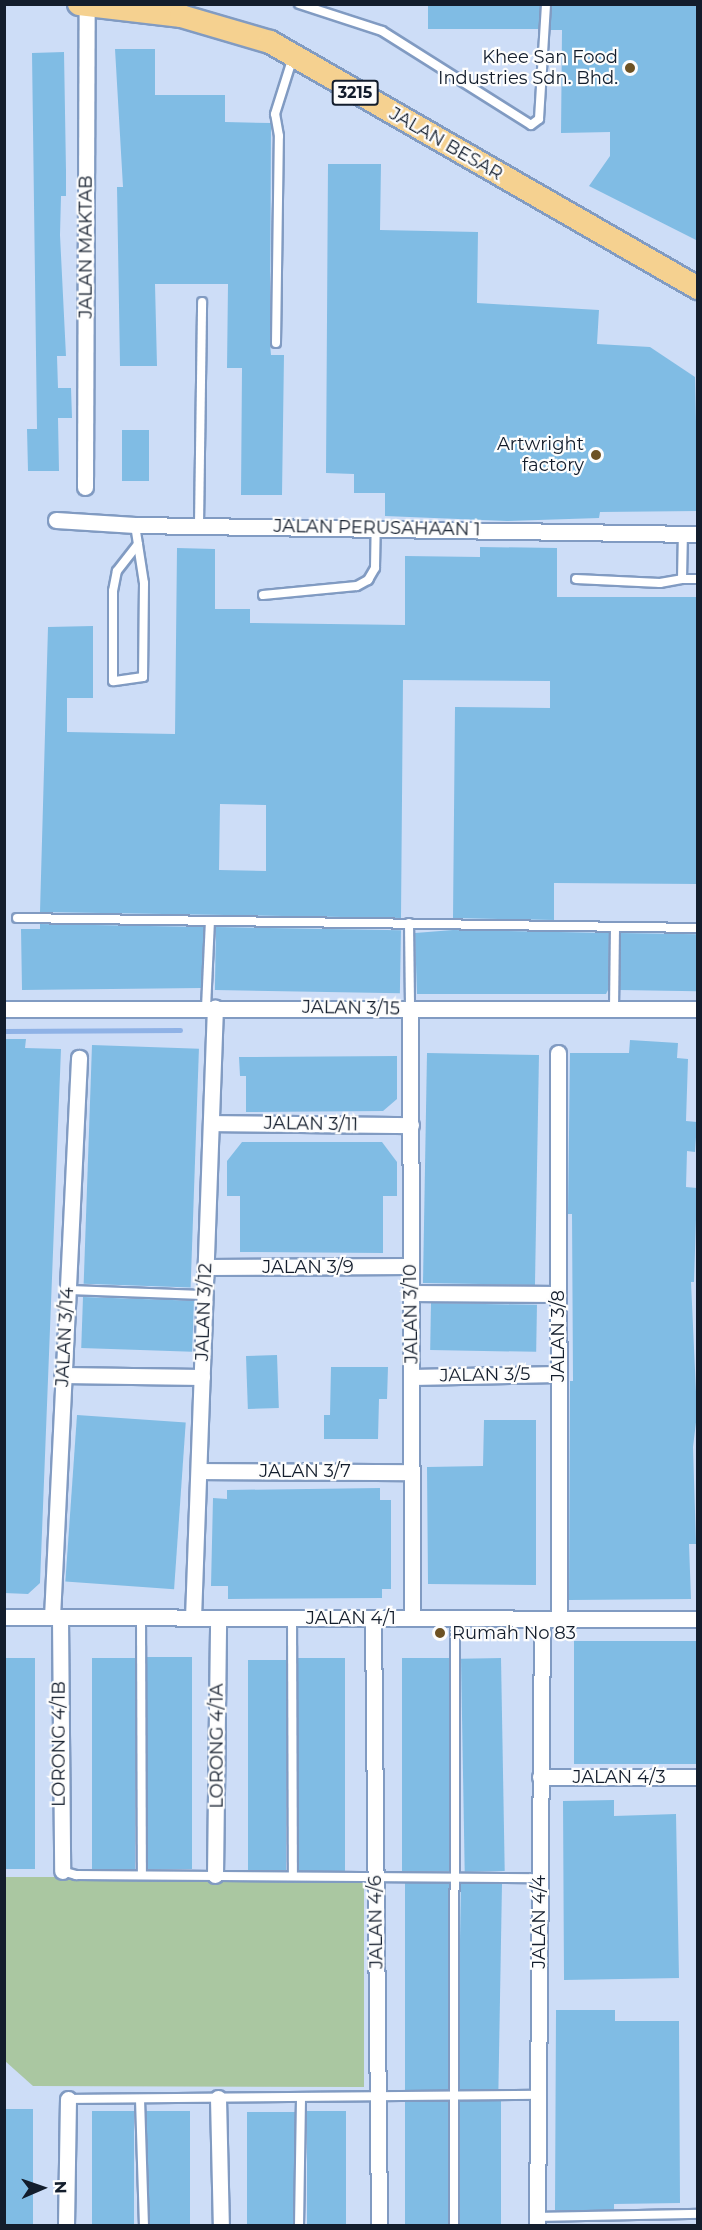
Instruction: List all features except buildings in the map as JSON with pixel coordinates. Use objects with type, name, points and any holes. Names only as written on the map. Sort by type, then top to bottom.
[{"type":"main road","name":"JALAN BESAR","points":[[83,5],[211,22],[270,42],[698,288]]},
{"type":"street","name":"JALAN MAKTAB","points":[[83,5],[85,488]]},
{"type":"street","name":"JALAN PERUSAHAAN 1","points":[[56,519],[135,525],[690,534]]},
{"type":"street","name":"JALAN 3/15","points":[[4,1009],[211,1007],[698,1009]]},
{"type":"street","name":"JALAN 3/12","points":[[193,1618],[206,1295],[211,1123],[211,1007]]},
{"type":"street","name":"JALAN 3/10","points":[[411,1009],[412,1618]]},
{"type":"street","name":"JALAN 3/8","points":[[558,1053],[559,1619]]},
{"type":"street","name":"JALAN 3/14","points":[[56,1617],[62,1375],[79,1058]]},
{"type":"street","name":"JALAN 3/11","points":[[211,1123],[411,1125]]},
{"type":"street","name":"JALAN 3/9","points":[[206,1267],[410,1266]]},
{"type":"street","points":[[411,1293],[558,1294]]},
{"type":"street","name":"JALAN 3/5","points":[[412,1377],[558,1374]]},
{"type":"street","points":[[62,1375],[202,1377]]},
{"type":"street","name":"JALAN 3/7","points":[[199,1471],[412,1472]]},
{"type":"street","name":"JALAN 4/1","points":[[4,1617],[698,1619]]},
{"type":"street","name":"LORONG 4/1B","points":[[56,1617],[62,1871]]},
{"type":"street","name":"LORONG 4/1A","points":[[216,1875],[218,1618]]},
{"type":"street","name":"JALAN 4/6","points":[[373,1618],[379,2226]]},
{"type":"street","name":"JALAN 4/4","points":[[538,2221],[542,1619]]},
{"type":"street","name":"JALAN 4/3","points":[[540,1777],[698,1777]]},
{"type":"street","points":[[218,2098],[221,2226]]},
{"type":"street","points":[[66,2226],[68,2099]]},
{"type":"lane","points":[[299,4],[382,31],[454,79],[531,124],[539,118],[546,4]]},
{"type":"lane","points":[[276,343],[279,136],[275,114],[293,57]]},
{"type":"lane","points":[[199,525],[202,302]]},
{"type":"lane","points":[[135,525],[138,544],[144,583],[143,677],[113,681],[113,591],[117,571],[138,544]]},
{"type":"lane","points":[[263,595],[357,586],[368,580],[375,568],[376,529]]},
{"type":"lane","points":[[682,579],[690,534]]},
{"type":"lane","points":[[576,579],[660,583],[698,579]]},
{"type":"lane","points":[[17,918],[698,928]]},
{"type":"lane","points":[[210,921],[211,1007]]},
{"type":"lane","points":[[409,923],[411,1009]]},
{"type":"lane","points":[[614,1010],[615,927]]},
{"type":"lane","points":[[67,1290],[206,1295]]},
{"type":"lane","points":[[141,1618],[142,1875]]},
{"type":"lane","points":[[292,1618],[293,1875]]},
{"type":"lane","points":[[454,2226],[455,1618]]},
{"type":"lane","points":[[62,1871],[76,1875],[376,1875],[540,1878]]},
{"type":"lane","points":[[68,2099],[538,2095]]},
{"type":"lane","points":[[299,2226],[301,2097]]},
{"type":"lane","points":[[140,2099],[144,2226]]},
{"type":"lane","points":[[538,2221],[698,2214]]},
{"type":"green space","points":[[5,1877],[364,1877],[364,2087],[33,2086],[5,2061]]},
{"type":"waterway","points":[[4,1031],[180,1030]]},
{"type":"place","name":"Khee San Food Industries Sdn. Bhd.","points":[[630,68]]},
{"type":"place","name":"Artwright factory","points":[[596,455]]},
{"type":"place","name":"Rumah No 83","points":[[440,1633]]}]
